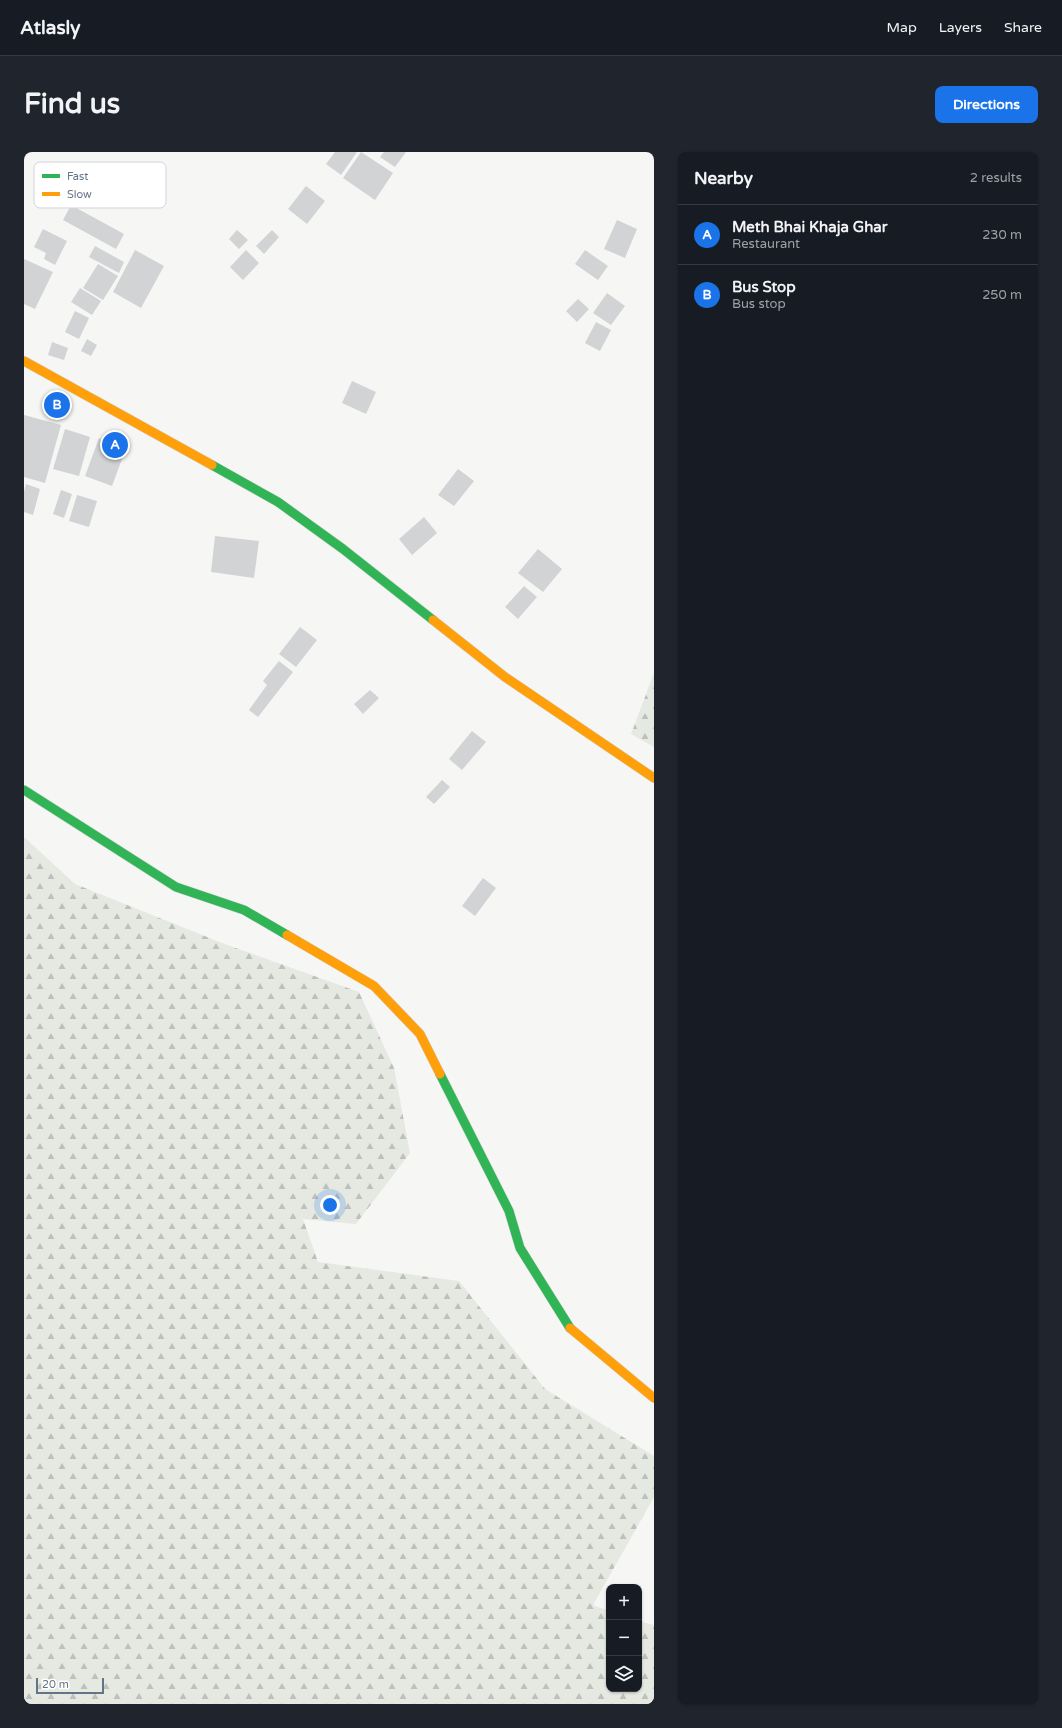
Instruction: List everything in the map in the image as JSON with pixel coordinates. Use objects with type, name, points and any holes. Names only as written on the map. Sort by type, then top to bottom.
[{"type":"street","points":[[24,361],[278,502],[344,549],[505,677],[654,778]]},
{"type":"street","points":[[24,790],[176,887],[244,910],[374,986],[420,1034],[509,1211],[520,1248],[568,1326],[654,1398]]},
{"type":"green space","points":[[654,673],[654,747],[631,734]]},
{"type":"green space","points":[[24,837],[75,884],[222,943],[359,992],[394,1068],[410,1153],[356,1224],[303,1219],[318,1262],[459,1281],[545,1389],[654,1456],[654,1497],[593,1605],[606,1610],[606,1692],[642,1692],[642,1622],[654,1625],[654,1704],[24,1704]]},
{"type":"building","points":[[335,152],[357,152],[341,175],[326,164]]},
{"type":"building","points":[[361,152],[393,173],[375,200],[343,178]]},
{"type":"building","points":[[384,152],[406,152],[395,167],[380,157]]},
{"type":"building","points":[[306,186],[325,201],[307,224],[288,209]]},
{"type":"building","points":[[69,208],[76,208],[124,234],[116,249],[63,220]]},
{"type":"building","points":[[617,220],[637,229],[625,258],[604,249]]},
{"type":"building","points":[[43,229],[67,241],[55,265],[44,259],[46,253],[34,247]]},
{"type":"building","points":[[237,230],[248,240],[239,249],[229,239]]},
{"type":"building","points":[[272,230],[279,237],[264,254],[256,246]]},
{"type":"building","points":[[95,246],[124,262],[119,273],[89,257]]},
{"type":"building","points":[[135,250],[164,266],[141,308],[113,292]]},
{"type":"building","points":[[246,250],[259,263],[243,280],[230,267]]},
{"type":"building","points":[[585,250],[608,266],[598,280],[575,264]]},
{"type":"building","points":[[24,259],[53,272],[35,309],[24,304]]},
{"type":"building","points":[[98,264],[118,276],[103,300],[83,288]]},
{"type":"building","points":[[80,288],[101,301],[92,315],[71,302]]},
{"type":"building","points":[[607,293],[625,306],[611,325],[593,313]]},
{"type":"building","points":[[578,299],[589,309],[577,322],[566,311]]},
{"type":"building","points":[[75,311],[89,318],[79,339],[65,332]]},
{"type":"building","points":[[596,322],[611,330],[600,351],[585,343]]},
{"type":"building","points":[[87,339],[97,345],[91,356],[81,351]]},
{"type":"building","points":[[52,342],[68,348],[64,360],[48,355]]},
{"type":"building","points":[[352,381],[376,392],[366,414],[342,403]]},
{"type":"building","points":[[24,415],[61,425],[45,483],[24,477]]},
{"type":"building","points":[[65,429],[90,437],[79,476],[53,469]]},
{"type":"building","points":[[99,438],[126,448],[112,486],[85,476]]},
{"type":"building","points":[[458,469],[474,481],[454,506],[438,495]]},
{"type":"building","points":[[26,484],[40,489],[33,515],[24,512],[24,492]]},
{"type":"building","points":[[61,490],[72,494],[64,518],[53,514]]},
{"type":"building","points":[[77,495],[97,501],[89,527],[69,521]]},
{"type":"building","points":[[424,517],[437,533],[412,555],[399,539]]},
{"type":"building","points":[[215,536],[259,541],[254,578],[211,572]]},
{"type":"building","points":[[538,549],[562,569],[543,592],[518,573]]},
{"type":"building","points":[[524,586],[537,597],[518,619],[505,607]]},
{"type":"building","points":[[300,627],[317,640],[296,667],[279,654]]},
{"type":"building","points":[[279,661],[293,672],[258,717],[249,710],[267,685],[263,681]]},
{"type":"building","points":[[370,690],[379,698],[363,714],[354,704]]},
{"type":"building","points":[[472,731],[486,742],[462,770],[449,759]]},
{"type":"building","points":[[442,780],[450,787],[434,804],[426,797]]},
{"type":"building","points":[[483,878],[496,888],[475,916],[462,906]]},
{"type":"traffic: fast","points":[[212,465],[278,502],[343,549],[433,620]]},
{"type":"traffic: fast","points":[[24,790],[176,887],[244,910],[287,935]]},
{"type":"traffic: fast","points":[[440,1074],[509,1211],[520,1248],[570,1328]]},
{"type":"traffic: slow","points":[[24,361],[212,465]]},
{"type":"traffic: slow","points":[[433,620],[505,677],[654,778]]},
{"type":"traffic: slow","points":[[287,935],[374,986],[420,1034],[440,1074]]},
{"type":"traffic: slow","points":[[570,1328],[654,1398]]},
{"type":"place","name":"Bus Stop","points":[[57,405]]},
{"type":"place","name":"Meth Bhai Khaja Ghar","points":[[115,445]]}]
